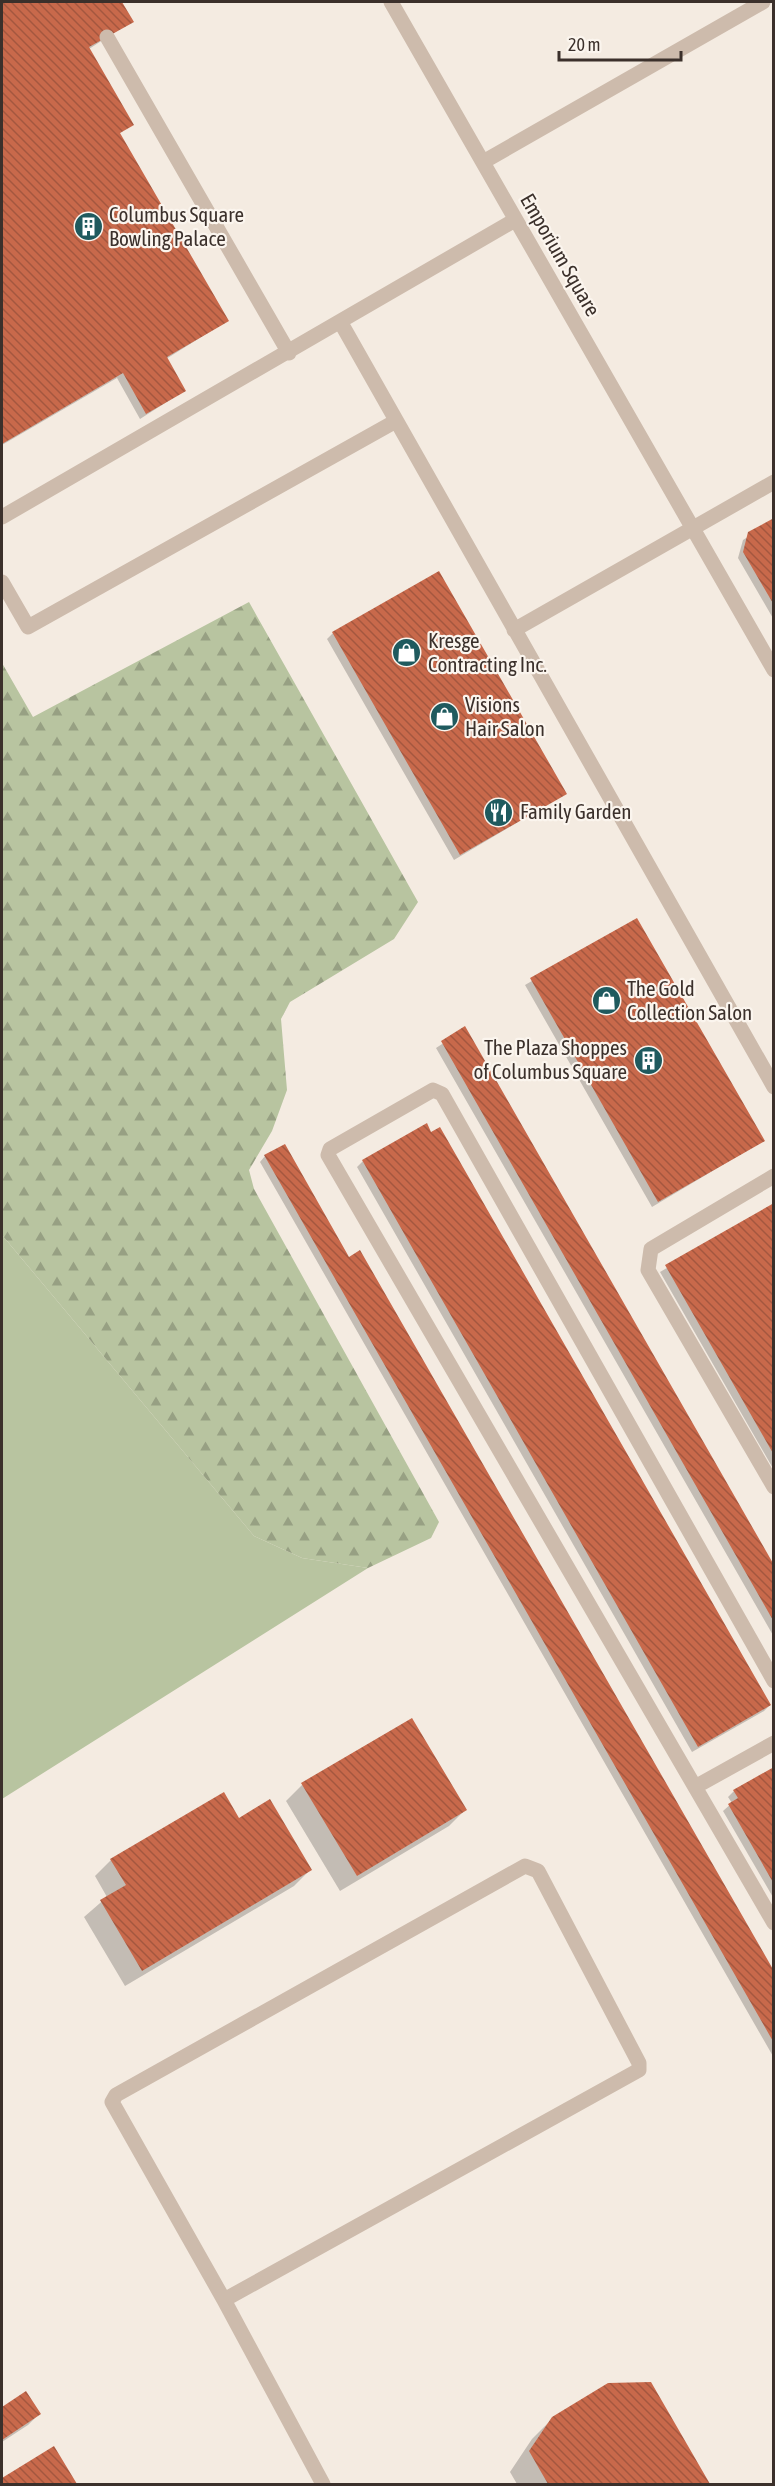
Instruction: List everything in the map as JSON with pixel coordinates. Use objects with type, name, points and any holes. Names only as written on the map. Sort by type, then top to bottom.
[{"type":"lane","name":"Emporium Square","points":[[391,2],[774,670]]},
{"type":"lane","points":[[483,162],[763,2]]},
{"type":"lane","points":[[107,37],[289,353]]},
{"type":"lane","points":[[2,517],[341,323],[515,220]]},
{"type":"lane","points":[[341,323],[774,1087]]},
{"type":"lane","points":[[2,582],[28,627],[396,422]]},
{"type":"lane","points":[[514,630],[774,482]]},
{"type":"lane","points":[[774,1681],[442,1094],[433,1090],[330,1149],[328,1155],[774,1923]]},
{"type":"lane","points":[[774,1176],[651,1249],[648,1270],[774,1486]]},
{"type":"lane","points":[[695,1787],[774,1743]]},
{"type":"lane","points":[[224,2300],[639,2070],[639,2063],[537,1871],[525,1866],[117,2095],[112,2102],[224,2300],[323,2484]]},
{"type":"green space","points":[[249,602],[418,902],[394,939],[290,1002],[281,1019],[287,1090],[272,1131],[249,1170],[254,1189],[439,1522],[431,1538],[368,1568],[302,1558],[254,1536],[2,1235],[2,663],[33,717]]},
{"type":"green space","points":[[2,1235],[254,1536],[302,1558],[368,1568],[2,1799]]},
{"type":"building","name":"Columbus Square Bowling Palace","points":[[2,2],[122,2],[134,22],[89,47],[134,125],[120,133],[229,321],[167,357],[186,391],[146,414],[123,373],[2,444]]},
{"type":"building","points":[[774,518],[774,605],[743,552],[748,532]]},
{"type":"building","points":[[439,571],[567,794],[460,855],[332,632]]},
{"type":"building","name":"The Plaza Shoppes of Columbus Square","points":[[637,918],[765,1141],[658,1202],[530,978]]},
{"type":"building","points":[[465,1026],[774,1565],[774,1622],[441,1041]]},
{"type":"building","points":[[427,1123],[431,1132],[440,1127],[771,1705],[698,1747],[362,1160]]},
{"type":"building","points":[[285,1144],[349,1257],[360,1250],[774,1971],[774,2043],[264,1155]]},
{"type":"building","points":[[774,1203],[774,1455],[665,1265]]},
{"type":"building","points":[[412,1718],[467,1810],[357,1876],[301,1783]]},
{"type":"building","points":[[774,1767],[774,1884],[728,1804],[738,1798],[733,1790]]},
{"type":"building","points":[[224,1792],[239,1818],[270,1799],[312,1870],[142,1971],[100,1900],[126,1885],[110,1859]]},
{"type":"building","points":[[651,2382],[710,2484],[548,2484],[529,2451],[552,2417],[608,2383]]},
{"type":"building","points":[[26,2391],[41,2414],[2,2440],[2,2407]]},
{"type":"building","points":[[54,2446],[77,2484],[2,2484],[2,2478]]},
{"type":"place","name":"Columbus Square Bowling Palace","points":[[88,227]]},
{"type":"place","name":"Kresge Contracting Inc.","points":[[407,653]]},
{"type":"place","name":"Visions Hair Salon","points":[[444,717]]},
{"type":"place","name":"Family Garden","points":[[499,812]]},
{"type":"place","name":"The Gold Collection Salon","points":[[606,1001]]},
{"type":"place","name":"The Plaza Shoppes of Columbus Square","points":[[648,1060]]}]
